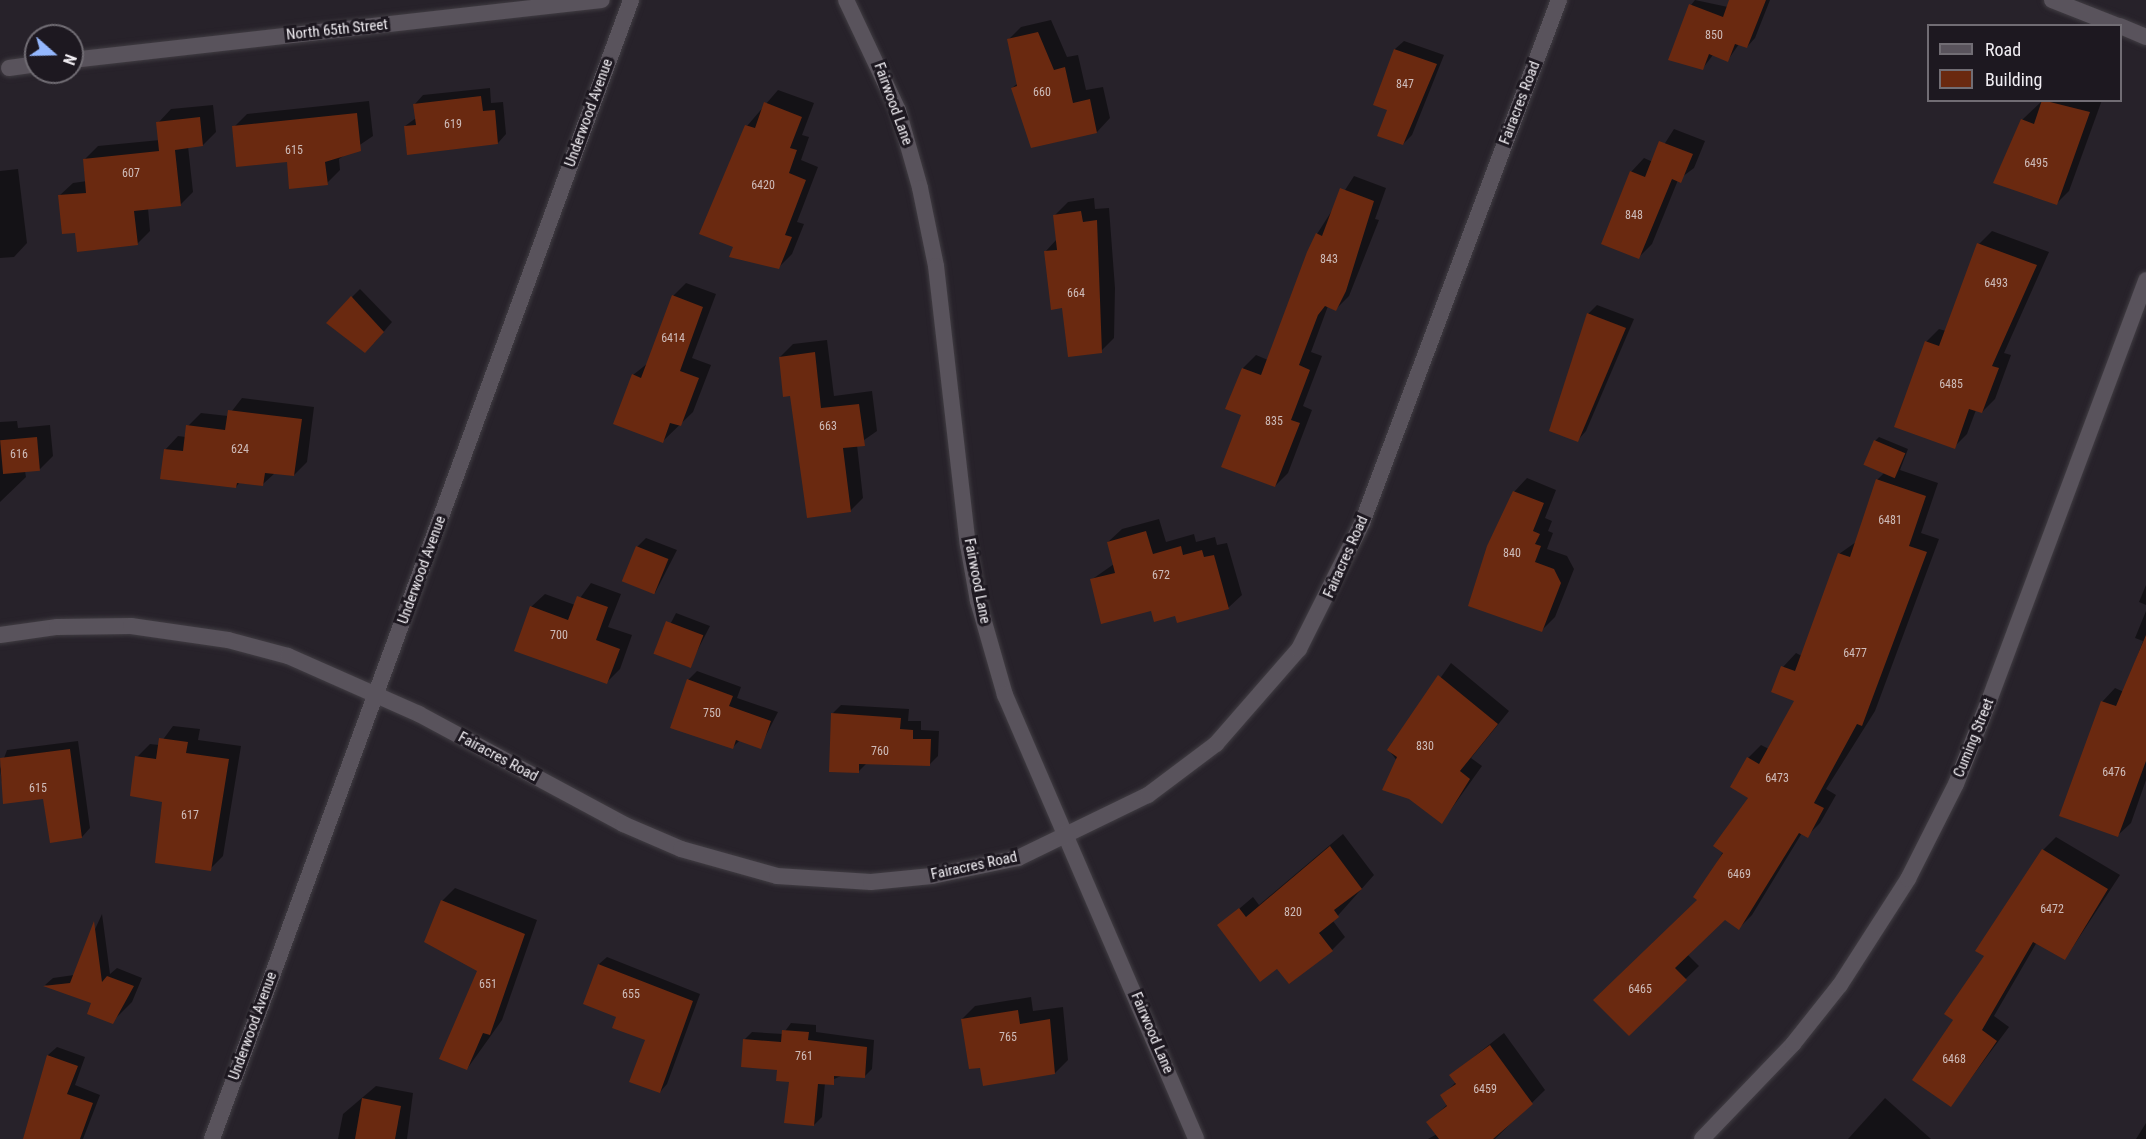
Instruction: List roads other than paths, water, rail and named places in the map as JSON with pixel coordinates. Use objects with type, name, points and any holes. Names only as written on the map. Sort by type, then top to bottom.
[{"type":"street","name":"North 65th Street","points":[[84,59],[602,0]]},
{"type":"street","name":"Underwood Avenue","points":[[212,1139],[631,0]]},
{"type":"street","name":"Fairwood Lane","points":[[846,0],[898,110],[920,188],[936,266],[978,601],[1005,695],[1068,836],[1196,1139]]},
{"type":"street","name":"Fairacres Road","points":[[0,635],[57,627],[177,631],[288,656],[376,694],[622,824],[681,849],[777,876],[871,882],[932,876],[1018,858],[1068,836],[1148,795],[1216,744],[1275,681],[1324,609],[1362,523],[1559,0]]},
{"type":"street","points":[[2052,0],[2115,24]]},
{"type":"street","points":[[2122,27],[2146,37]]},
{"type":"street","points":[[9,68],[24,66]]},
{"type":"street","name":"Cuming Street","points":[[1702,1139],[1794,1044],[1840,985],[1908,879],[1964,762],[2146,280]]}]
